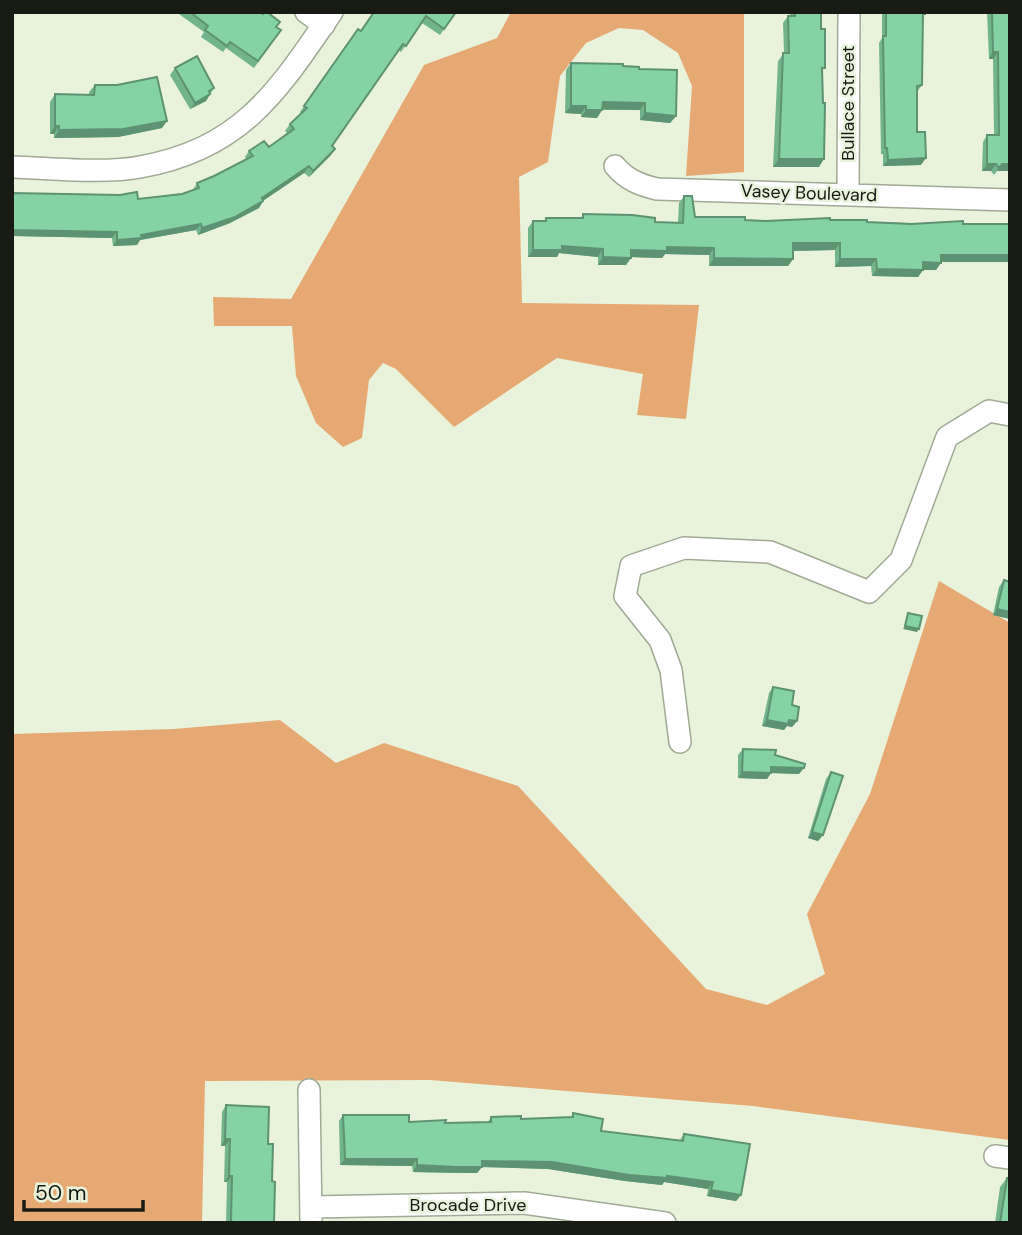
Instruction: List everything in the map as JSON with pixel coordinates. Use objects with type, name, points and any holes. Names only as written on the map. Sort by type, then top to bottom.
[{"type":"street","points":[[12,167],[138,168],[215,143],[248,119],[284,82],[328,18],[306,12]]},
{"type":"street","name":"Bullace Street","points":[[848,194],[849,12]]},
{"type":"street","name":"Vasey Boulevard","points":[[615,166],[622,175],[638,185],[657,189],[1010,200]]},
{"type":"street","points":[[680,742],[671,670],[660,640],[625,596],[631,566],[684,548],[770,552],[869,592],[901,560],[947,437],[989,411],[1010,415]]},
{"type":"street","points":[[309,1090],[311,1215]]},
{"type":"street","name":"Brocade Drive","points":[[311,1215],[524,1203],[665,1223]]},
{"type":"shaded area","points":[[511,12],[744,12],[744,172],[686,176],[692,86],[678,53],[643,30],[619,28],[586,43],[560,76],[548,162],[519,177],[522,303],[699,305],[686,419],[637,415],[643,374],[557,358],[454,427],[396,369],[383,363],[369,380],[362,438],[343,447],[316,423],[296,376],[292,326],[214,326],[213,297],[291,299],[424,65],[497,38]]},
{"type":"shaded area","points":[[939,581],[1010,623],[1010,1140],[753,1106],[430,1080],[205,1081],[202,1223],[12,1223],[12,734],[174,729],[280,720],[336,763],[384,743],[518,786],[706,989],[767,1005],[825,974],[807,914],[870,794]]},
{"type":"building","points":[[190,12],[267,12],[280,22],[276,27],[281,30],[258,61],[230,42],[227,46],[205,30],[208,26]]},
{"type":"building","points":[[374,12],[456,12],[444,29],[426,16],[406,46],[403,44],[332,146],[335,149],[313,171],[309,166],[262,198],[263,201],[235,217],[202,228],[201,224],[141,235],[142,238],[117,240],[117,232],[12,230],[12,193],[120,195],[137,192],[138,199],[182,194],[199,188],[197,183],[253,156],[249,151],[264,141],[269,147],[294,129],[290,124],[307,108],[304,106],[358,29],[361,31]]},
{"type":"building","points":[[795,12],[821,12],[821,29],[825,29],[825,68],[822,68],[825,103],[824,159],[779,159],[783,53],[789,53],[788,16],[795,16]]},
{"type":"building","points":[[886,12],[925,12],[922,85],[917,86],[917,132],[925,132],[926,158],[888,160],[885,148],[883,36],[886,36]]},
{"type":"building","points":[[992,12],[1010,12],[1010,164],[1002,164],[999,168],[996,164],[987,164],[987,135],[999,135],[998,52],[993,52]]},
{"type":"building","points":[[197,56],[214,88],[209,91],[210,94],[195,103],[175,68]]},
{"type":"building","points":[[571,63],[623,64],[639,69],[677,70],[676,116],[645,113],[645,103],[603,102],[602,110],[571,106]]},
{"type":"building","points":[[157,77],[167,121],[123,129],[59,130],[59,126],[55,126],[55,94],[94,95],[95,85],[117,85]]},
{"type":"building","points":[[684,196],[692,196],[695,217],[745,217],[745,220],[766,221],[830,218],[911,224],[963,221],[963,224],[1010,224],[1010,255],[941,255],[941,263],[923,262],[923,270],[877,269],[876,259],[840,259],[840,243],[793,243],[793,259],[714,258],[714,248],[667,247],[667,251],[631,250],[631,258],[603,257],[603,249],[562,246],[562,250],[533,250],[533,221],[546,221],[546,218],[583,218],[583,214],[632,215],[655,218],[655,222],[683,223]]},
{"type":"building","points":[[1004,580],[1010,582],[1010,612],[997,609]]},
{"type":"building","points":[[908,613],[922,616],[919,629],[905,626]]},
{"type":"building","points":[[773,687],[794,691],[792,705],[799,707],[797,721],[789,720],[788,724],[767,720]]},
{"type":"building","points":[[743,749],[776,750],[775,755],[805,764],[804,768],[771,767],[771,773],[742,772]]},
{"type":"building","points":[[831,772],[843,776],[823,835],[812,832]]},
{"type":"building","points":[[226,1105],[269,1107],[268,1144],[273,1144],[272,1181],[275,1182],[274,1223],[231,1223],[232,1176],[229,1176],[230,1139],[225,1139]]},
{"type":"building","points":[[573,1113],[603,1119],[601,1131],[683,1141],[684,1134],[750,1144],[741,1195],[711,1190],[713,1182],[667,1176],[629,1175],[552,1162],[482,1161],[482,1167],[455,1167],[417,1165],[417,1159],[345,1159],[343,1115],[409,1115],[409,1122],[446,1120],[445,1123],[491,1122],[491,1117],[573,1117]]},
{"type":"building","points":[[1007,1178],[1010,1178],[1010,1223],[1000,1223]]}]
